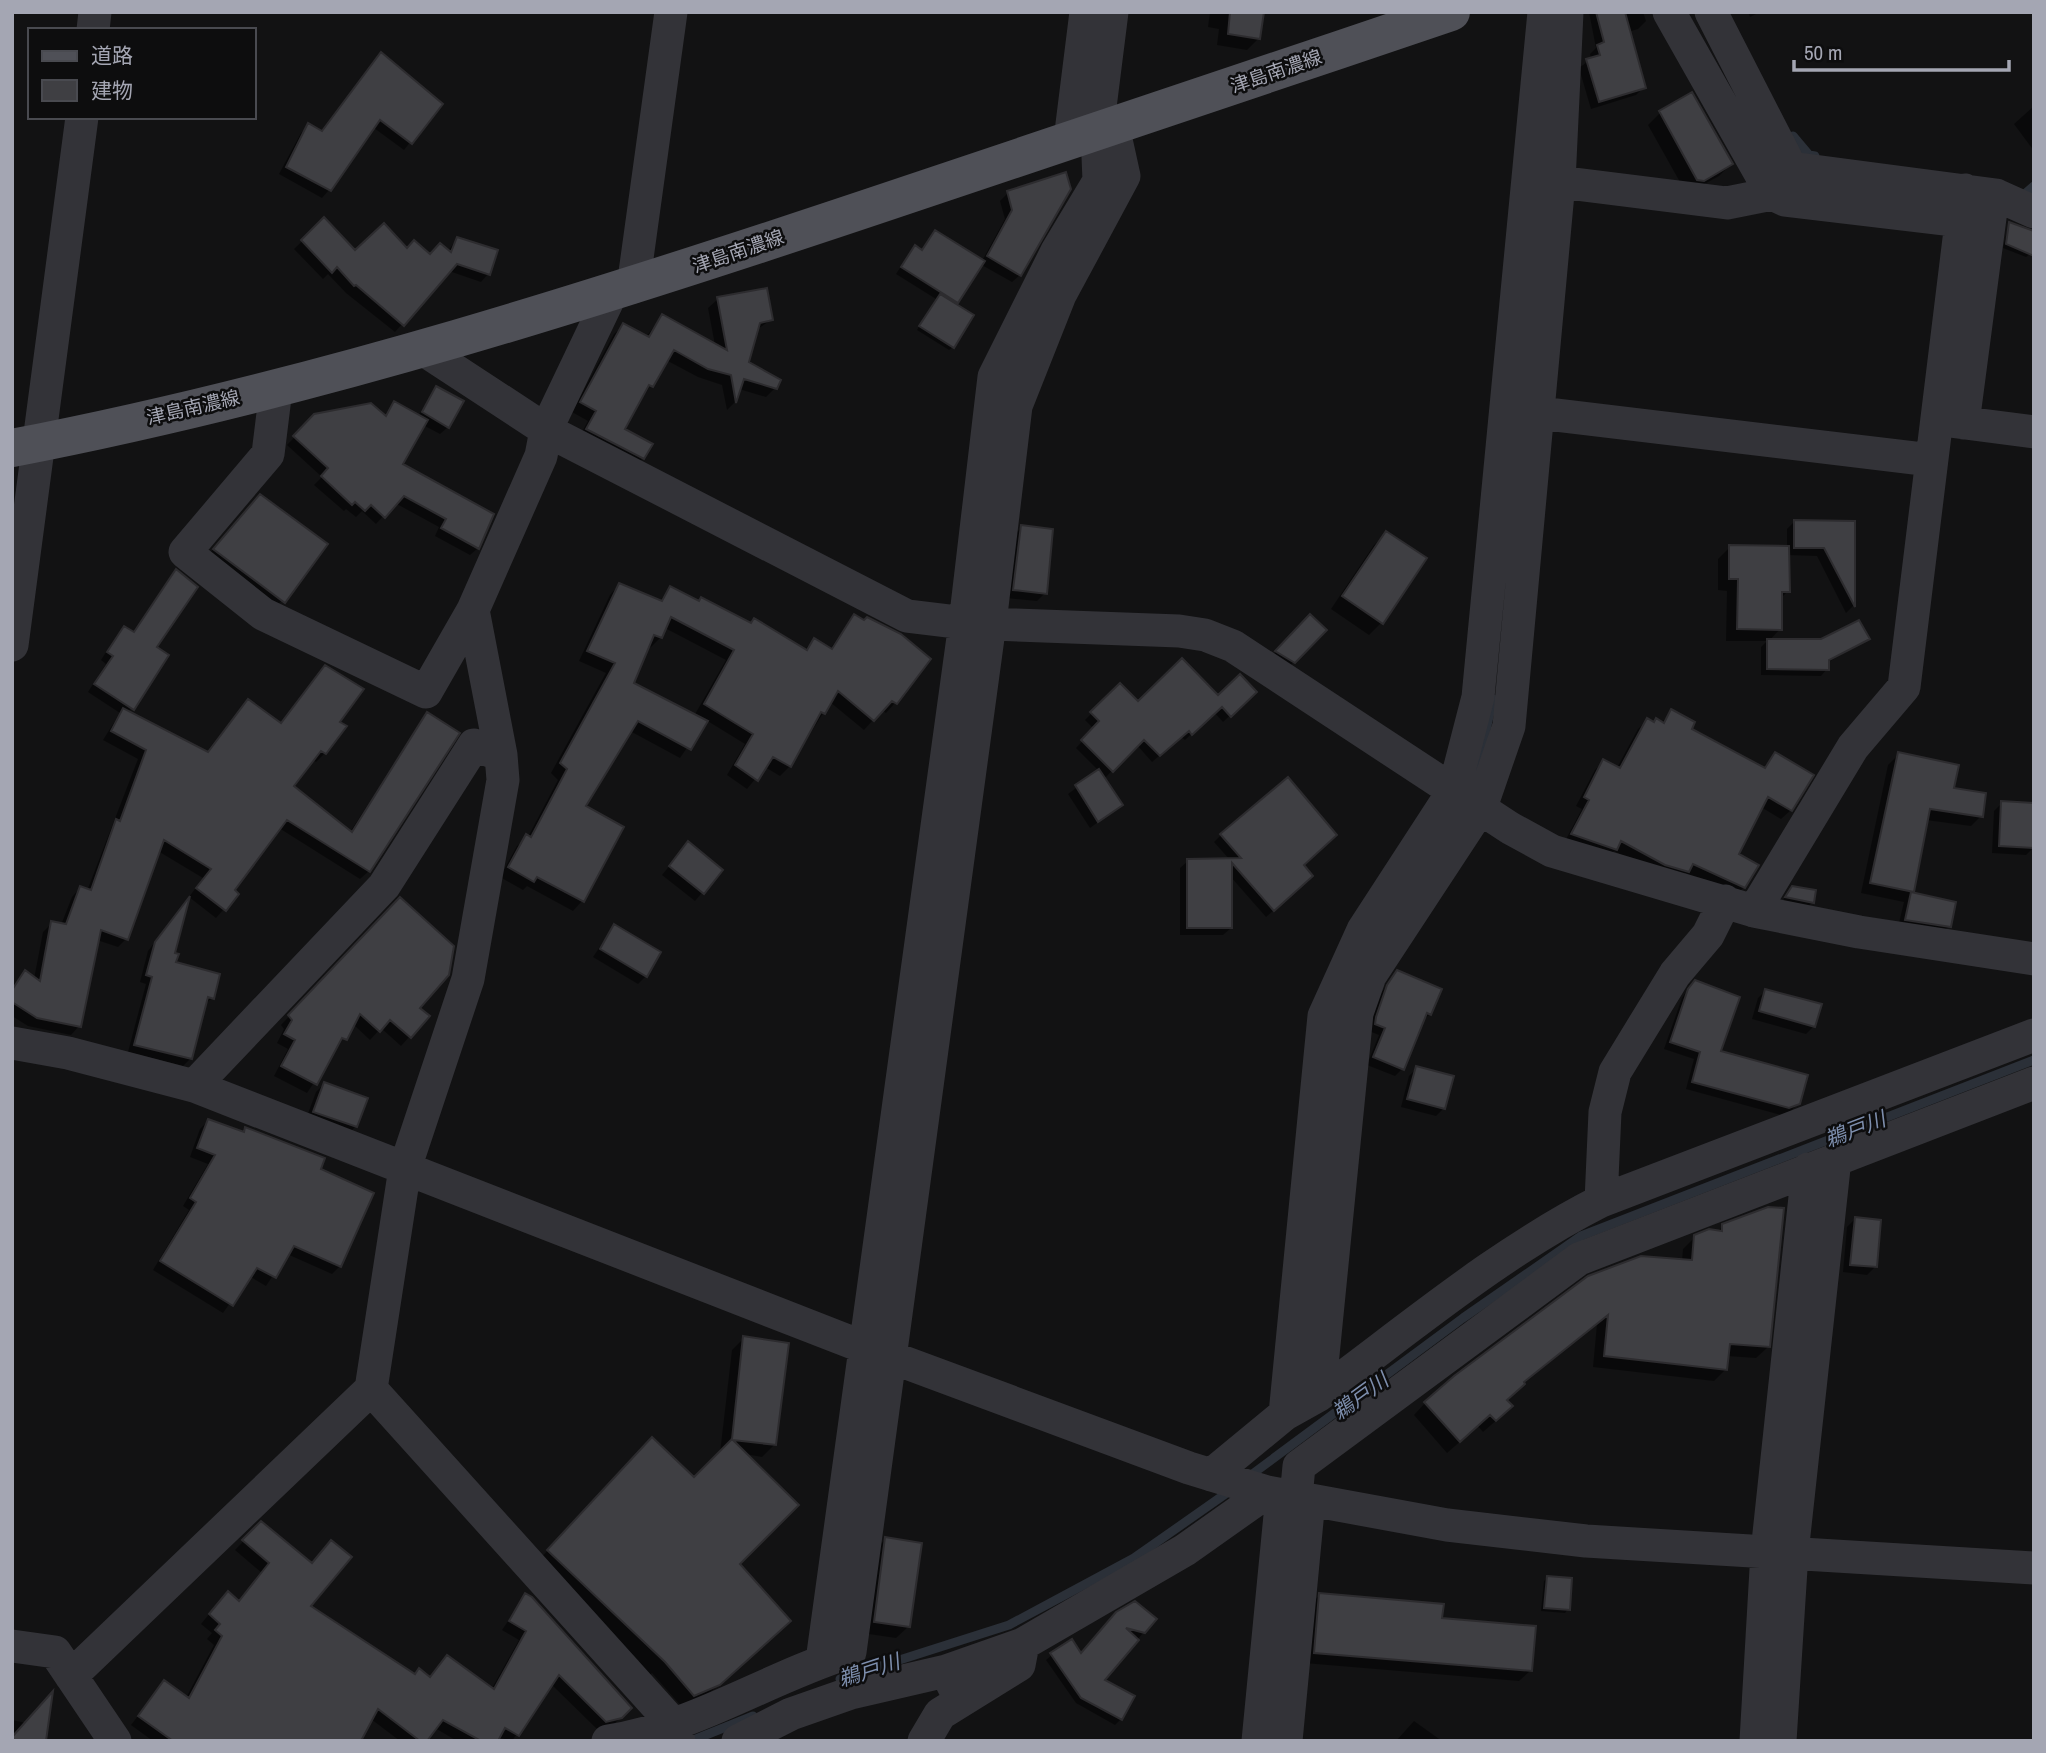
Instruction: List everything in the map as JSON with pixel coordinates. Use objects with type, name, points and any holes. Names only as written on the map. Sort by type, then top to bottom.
[{"type":"main road","name":"津島南濃線","points":[[20,455],[424,350],[622,290],[1451,12]]},
{"type":"street","points":[[276,389],[268,454],[185,552],[263,614],[426,692],[473,610],[541,456],[545,430],[622,290],[671,12]]},
{"type":"street","points":[[608,1741],[677,1733],[822,1661],[878,1352],[977,623],[994,377],[1057,251],[1099,181],[1093,132],[1086,12]]},
{"type":"street","points":[[1093,132],[1112,12]]},
{"type":"street","points":[[1285,1414],[1324,1016],[1363,930],[1467,798],[1544,12]]},
{"type":"street","points":[[1319,1395],[1357,1013],[1370,976],[1509,726],[1559,182],[1567,12]]},
{"type":"street","points":[[1601,1201],[1605,1112],[1615,1072],[1675,974],[1708,935],[1740,906],[1853,747],[1904,687],[1931,460],[1949,421],[1954,385],[1991,210],[1974,202],[1785,200],[1772,194],[1669,12]]},
{"type":"street","points":[[1711,12],[1791,168],[2034,212]]},
{"type":"street","points":[[12,645],[20,455],[60,119]]},
{"type":"street","points":[[20,455],[82,119]]},
{"type":"street","points":[[1559,182],[1727,204],[1772,194]]},
{"type":"street","points":[[424,350],[545,430],[907,616],[977,623],[1179,631],[1205,635],[1233,646],[1552,851],[1740,906],[1859,932],[2034,959]]},
{"type":"street","points":[[1539,413],[1931,460]]},
{"type":"street","points":[[1949,421],[2034,432]]},
{"type":"street","points":[[71,1676],[371,1389],[405,1168],[468,979],[503,780],[501,755],[473,610]]},
{"type":"street","points":[[194,1086],[384,886],[474,745],[501,755]]},
{"type":"street","points":[[1217,1477],[1285,1414],[1319,1395],[1508,1257],[1568,1218],[1601,1201],[2034,1035]]},
{"type":"street","points":[[12,1043],[68,1052],[194,1086],[878,1352],[1217,1477],[1282,1495],[1447,1525],[1586,1541],[2034,1568]]},
{"type":"street","points":[[1258,1741],[1282,1495],[1299,1465],[1579,1259],[2034,1083]]},
{"type":"street","points":[[1756,1741],[1780,1553],[1821,1164]]},
{"type":"street","points":[[371,1389],[677,1733]]},
{"type":"street","points":[[738,1741],[791,1714],[839,1697],[946,1671],[1023,1644],[1282,1495]]},
{"type":"street","points":[[1282,1495],[1286,1741]]},
{"type":"street","points":[[1780,1553],[1780,1741]]},
{"type":"street","points":[[924,1741],[940,1714],[1019,1665],[1023,1644]]},
{"type":"street","points":[[12,1646],[55,1652],[114,1741]]},
{"type":"street","points":[[946,1671],[961,1701]]},
{"type":"street","points":[[902,1741],[946,1671]]},
{"type":"building","points":[[1230,12],[1264,12],[1260,39],[1228,34]]},
{"type":"building","points":[[1596,12],[1625,12],[1646,88],[1599,102],[1586,59],[1600,55],[1597,45],[1604,42]]},
{"type":"building","points":[[381,52],[443,104],[412,144],[380,120],[331,191],[286,167],[308,123],[322,131]]},
{"type":"building","points":[[1692,92],[1733,164],[1704,181],[1697,180],[1659,111]]},
{"type":"building","points":[[1066,172],[1071,189],[1021,276],[987,256],[1012,210],[1007,191]]},
{"type":"building","points":[[324,217],[355,250],[384,223],[407,248],[414,240],[430,254],[440,243],[451,252],[457,237],[498,250],[490,275],[457,264],[404,326],[354,286],[337,267],[332,273],[301,240]]},
{"type":"building","points":[[2009,222],[2034,231],[2034,256],[2006,244]]},
{"type":"building","points":[[935,230],[985,261],[958,303],[901,267],[915,245],[922,250]]},
{"type":"building","points":[[767,288],[773,320],[760,323],[749,362],[781,380],[777,389],[744,379],[736,403],[731,375],[708,369],[674,350],[653,387],[649,385],[625,429],[653,444],[644,459],[586,429],[596,411],[580,402],[623,323],[649,337],[662,314],[727,350],[717,297]]},
{"type":"building","points":[[940,294],[974,315],[954,348],[919,326]]},
{"type":"building","points":[[436,386],[464,401],[449,428],[422,412]]},
{"type":"building","points":[[394,401],[428,420],[403,464],[494,514],[479,549],[441,528],[446,519],[404,496],[385,518],[371,505],[365,511],[355,502],[352,505],[321,476],[328,468],[293,436],[314,414],[371,403],[386,416]]},
{"type":"building","points":[[260,494],[328,544],[285,603],[213,549]]},
{"type":"building","points":[[1794,520],[1855,521],[1855,607],[1824,548],[1794,548]]},
{"type":"building","points":[[1021,525],[1053,529],[1047,594],[1013,590]]},
{"type":"building","points":[[1386,531],[1427,558],[1383,624],[1342,596]]},
{"type":"building","points":[[1729,545],[1789,546],[1790,592],[1782,592],[1782,630],[1737,629],[1738,579],[1729,579]]},
{"type":"building","points":[[176,569],[198,587],[157,647],[169,655],[134,710],[94,684],[113,656],[107,652],[124,626],[134,632]]},
{"type":"building","points":[[619,583],[662,601],[670,586],[699,601],[701,597],[751,623],[754,618],[807,650],[814,638],[832,649],[854,614],[864,620],[867,617],[901,634],[931,659],[897,704],[892,701],[874,721],[838,691],[825,714],[821,712],[791,767],[773,757],[758,781],[735,765],[753,734],[704,704],[734,650],[671,617],[662,638],[654,635],[634,683],[708,721],[691,750],[638,721],[586,806],[624,827],[584,902],[537,877],[534,882],[508,867],[526,834],[531,837],[567,769],[560,763],[615,663],[587,651]]},
{"type":"building","points":[[1310,614],[1327,630],[1295,663],[1275,651]]},
{"type":"building","points":[[1859,620],[1870,639],[1829,660],[1829,670],[1767,669],[1767,639],[1821,639]]},
{"type":"building","points":[[1182,658],[1218,695],[1240,674],[1257,692],[1231,717],[1222,707],[1192,735],[1189,731],[1160,756],[1144,740],[1113,772],[1081,740],[1099,721],[1090,712],[1120,683],[1138,701]]},
{"type":"building","points":[[325,665],[364,689],[340,722],[347,726],[326,754],[321,751],[294,786],[352,832],[427,712],[460,733],[370,872],[287,820],[235,890],[239,894],[226,911],[196,888],[211,869],[164,840],[128,940],[101,930],[81,1027],[37,1018],[12,1002],[12,990],[25,970],[40,981],[51,921],[66,924],[80,886],[91,890],[116,819],[120,821],[146,750],[111,731],[123,708],[208,752],[248,699],[281,723]]},
{"type":"building","points":[[1671,709],[1695,722],[1692,729],[1765,768],[1775,752],[1814,775],[1792,811],[1768,797],[1739,854],[1759,865],[1745,888],[1693,864],[1689,872],[1665,865],[1621,841],[1617,850],[1571,834],[1589,800],[1584,797],[1603,759],[1620,768],[1647,718],[1654,722],[1656,718],[1664,723]]},
{"type":"building","points":[[1898,752],[1959,765],[1954,788],[1986,793],[1983,817],[1930,809],[1914,892],[1870,883]]},
{"type":"building","points":[[1099,769],[1123,805],[1098,822],[1075,785]]},
{"type":"building","points":[[1288,777],[1337,835],[1304,865],[1313,876],[1274,911],[1232,863],[1232,928],[1187,928],[1187,859],[1241,858],[1220,834]]},
{"type":"building","points":[[2001,801],[2034,803],[2034,848],[1999,846]]},
{"type":"building","points":[[688,841],[723,870],[704,894],[669,866]]},
{"type":"building","points":[[1792,886],[1816,890],[1814,903],[1785,897]]},
{"type":"building","points":[[1911,892],[1956,902],[1951,927],[1905,920]]},
{"type":"building","points":[[190,896],[175,953],[179,954],[176,962],[220,974],[214,999],[208,997],[192,1059],[134,1045],[152,977],[146,975],[155,942]]},
{"type":"building","points":[[400,897],[454,946],[449,975],[420,1008],[430,1016],[411,1038],[390,1020],[380,1032],[360,1014],[347,1040],[342,1038],[317,1085],[281,1066],[295,1040],[284,1034],[292,1020],[288,1015]]},
{"type":"building","points":[[614,924],[661,952],[647,977],[600,949]]},
{"type":"building","points":[[1397,970],[1442,989],[1431,1015],[1427,1013],[1404,1070],[1373,1057],[1385,1028],[1375,1024],[1376,1017],[1387,985]]},
{"type":"building","points":[[1695,980],[1740,997],[1721,1051],[1808,1075],[1800,1104],[1789,1108],[1692,1082],[1700,1052],[1670,1042],[1688,989]]},
{"type":"building","points":[[1765,989],[1822,1004],[1815,1027],[1759,1011]]},
{"type":"building","points":[[1416,1066],[1454,1076],[1445,1109],[1407,1099]]},
{"type":"building","points":[[324,1082],[368,1098],[357,1127],[313,1112]]},
{"type":"building","points":[[208,1119],[244,1132],[245,1127],[325,1158],[321,1169],[374,1193],[341,1267],[294,1246],[276,1278],[257,1268],[233,1306],[160,1261],[196,1202],[190,1198],[215,1155],[197,1148]]},
{"type":"building","points":[[1768,1207],[1784,1208],[1770,1347],[1730,1344],[1727,1370],[1604,1356],[1608,1315],[1524,1382],[1525,1384],[1507,1400],[1513,1406],[1496,1421],[1490,1415],[1460,1442],[1424,1402],[1454,1376],[1588,1276],[1641,1256],[1692,1260],[1694,1235],[1709,1229],[1722,1231],[1722,1224]]},
{"type":"building","points":[[1855,1217],[1881,1220],[1877,1267],[1850,1265]]},
{"type":"building","points":[[743,1336],[789,1343],[776,1445],[733,1440],[799,1505],[740,1564],[791,1621],[720,1685],[694,1696],[665,1662],[547,1550],[652,1437],[694,1477],[732,1439]]},
{"type":"building","points":[[261,1521],[312,1563],[331,1540],[352,1557],[311,1606],[415,1674],[419,1668],[430,1677],[447,1655],[494,1689],[526,1631],[509,1621],[525,1593],[532,1597],[632,1708],[622,1718],[606,1722],[559,1675],[519,1736],[505,1728],[498,1741],[481,1741],[443,1720],[427,1741],[420,1741],[378,1709],[361,1741],[173,1741],[138,1716],[164,1680],[189,1698],[222,1636],[215,1630],[220,1624],[209,1614],[228,1591],[239,1601],[269,1563],[242,1540]]},
{"type":"building","points":[[885,1537],[922,1543],[910,1627],[874,1622]]},
{"type":"building","points":[[1547,1576],[1572,1578],[1570,1610],[1544,1608]]},
{"type":"building","points":[[1319,1593],[1444,1604],[1442,1618],[1536,1626],[1532,1671],[1314,1653]]},
{"type":"building","points":[[1135,1601],[1157,1619],[1145,1633],[1126,1628],[1139,1640],[1105,1680],[1135,1696],[1122,1720],[1081,1698],[1050,1653],[1072,1639],[1081,1653],[1116,1612]]},
{"type":"building","points":[[53,1691],[46,1741],[12,1741],[12,1737]]},
{"type":"waterway","points":[[1793,136],[1809,155],[1815,156]]},
{"type":"waterway","points":[[2026,193],[2034,186]]},
{"type":"waterway","points":[[1476,774],[1493,699]]},
{"type":"waterway","name":"鵜戸川","points":[[1247,1478],[1463,1318],[1581,1236],[2034,1060]]},
{"type":"waterway","name":"鵜戸川","points":[[840,1679],[1009,1625],[1134,1558],[1231,1490]]},
{"type":"waterway","name":"鵜戸川","points":[[691,1741],[753,1716]]}]
